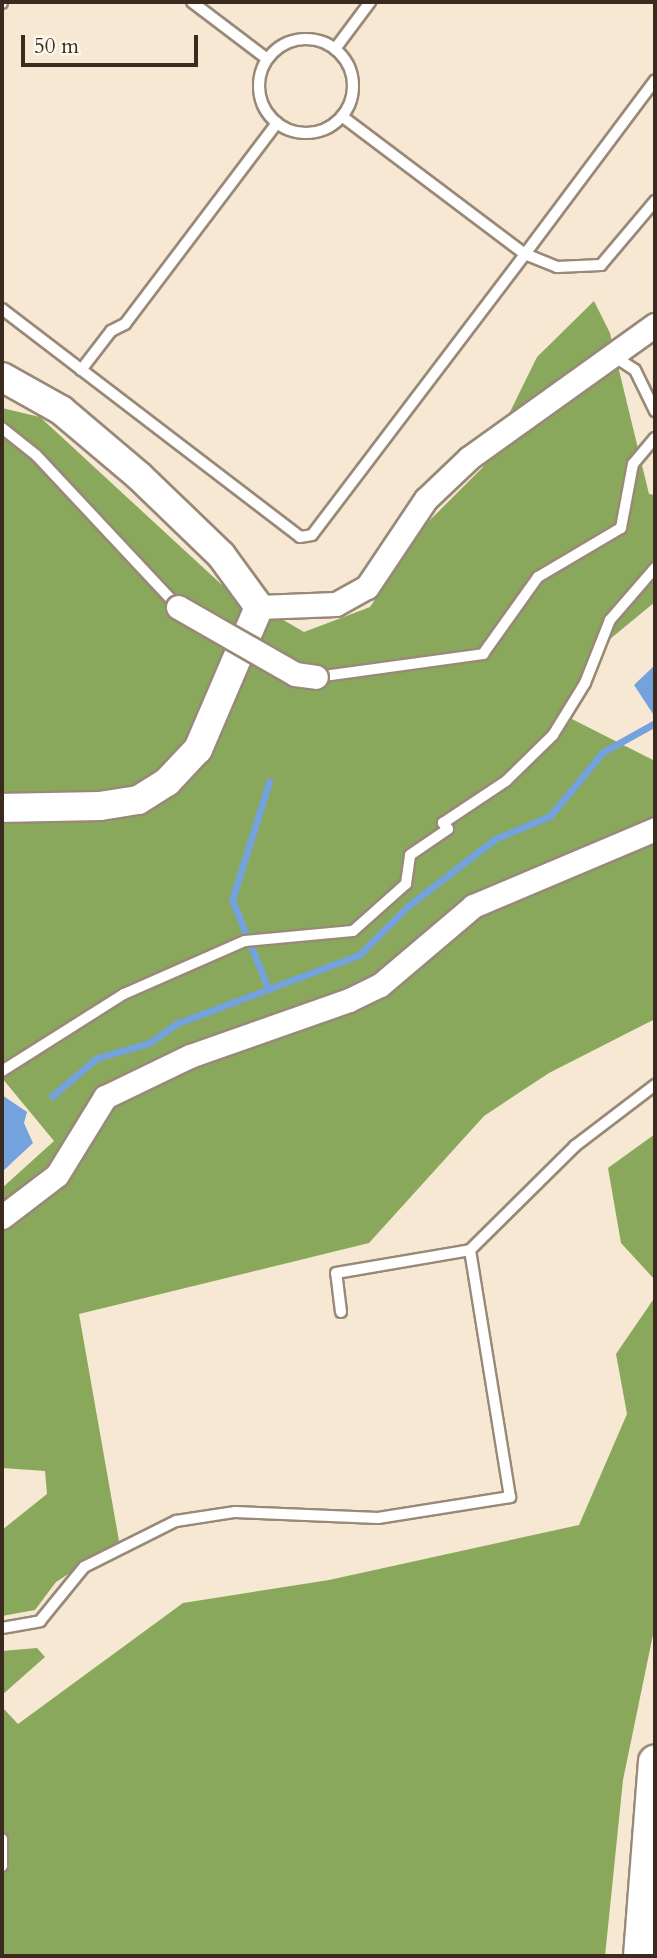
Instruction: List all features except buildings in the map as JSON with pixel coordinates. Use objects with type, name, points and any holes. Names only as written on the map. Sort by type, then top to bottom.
[{"type":"main road","points":[[640,1956],[655,1762]]},
{"type":"street","points":[[259,607],[335,604],[367,587],[426,499],[469,458],[610,353],[655,325]]},
{"type":"street","points":[[2,377],[61,410],[139,476],[221,555],[259,607]]},
{"type":"street","points":[[178,607],[295,674],[316,677]]},
{"type":"street","points":[[2,808],[99,806],[138,800],[167,782],[198,749],[259,607]]},
{"type":"street","points":[[2,1217],[57,1175],[105,1097],[190,1056],[349,1000],[380,985],[473,906],[655,829]]},
{"type":"lane","points":[[192,2],[267,60]]},
{"type":"lane","points":[[335,49],[370,2]]},
{"type":"lane","points":[[297,39],[335,49],[353,77],[343,117],[315,133],[276,123],[259,95],[267,60],[297,39]]},
{"type":"lane","points":[[2,309],[300,537],[312,535],[655,80]]},
{"type":"lane","points":[[343,117],[525,254],[557,267],[601,265],[655,201]]},
{"type":"lane","points":[[81,370],[111,331],[125,324],[276,123]]},
{"type":"lane","points":[[610,353],[635,370],[655,411]]},
{"type":"lane","points":[[2,428],[36,455],[178,607]]},
{"type":"lane","points":[[316,677],[483,654],[538,577],[621,528],[633,464],[655,438]]},
{"type":"lane","points":[[2,1071],[124,994],[245,941],[353,931],[406,884],[410,855],[448,830],[443,823],[515,774],[553,735],[586,683],[610,621],[655,568]]},
{"type":"lane","points":[[341,1312],[336,1273],[470,1250],[575,1146],[655,1085]]},
{"type":"lane","points":[[2,1628],[40,1621],[84,1567],[176,1521],[236,1512],[378,1518],[510,1497],[470,1250]]},
{"type":"lane","points":[[2,1839],[2,1866]]},
{"type":"green space","points":[[594,301],[610,333],[649,494],[655,495],[655,602],[610,639],[560,713],[655,761],[655,1019],[549,1073],[484,1116],[369,1243],[79,1314],[119,1541],[56,1582],[35,1610],[2,1616],[2,1530],[47,1494],[45,1471],[2,1468],[2,1188],[54,1141],[2,1078],[2,408],[40,417],[221,584],[304,632],[370,607],[423,527],[483,467],[537,357]]},
{"type":"green space","points":[[655,1134],[655,1280],[621,1243],[608,1168]]},
{"type":"green space","points":[[655,1297],[655,1625],[623,1780],[605,1956],[2,1956],[2,1707],[18,1724],[183,1603],[329,1580],[579,1525],[627,1414],[616,1354]]},
{"type":"green space","points":[[37,1648],[45,1657],[2,1695],[2,1651]]},
{"type":"water","points":[[655,665],[655,717],[634,685]]},
{"type":"water","points":[[2,1095],[27,1112],[24,1123],[33,1143],[2,1172]]},
{"type":"waterway","points":[[52,1096],[97,1058],[149,1043],[178,1023],[359,955],[408,906],[495,839],[550,816],[603,752],[655,723]]},
{"type":"waterway","points":[[268,988],[232,900],[269,782]]}]
